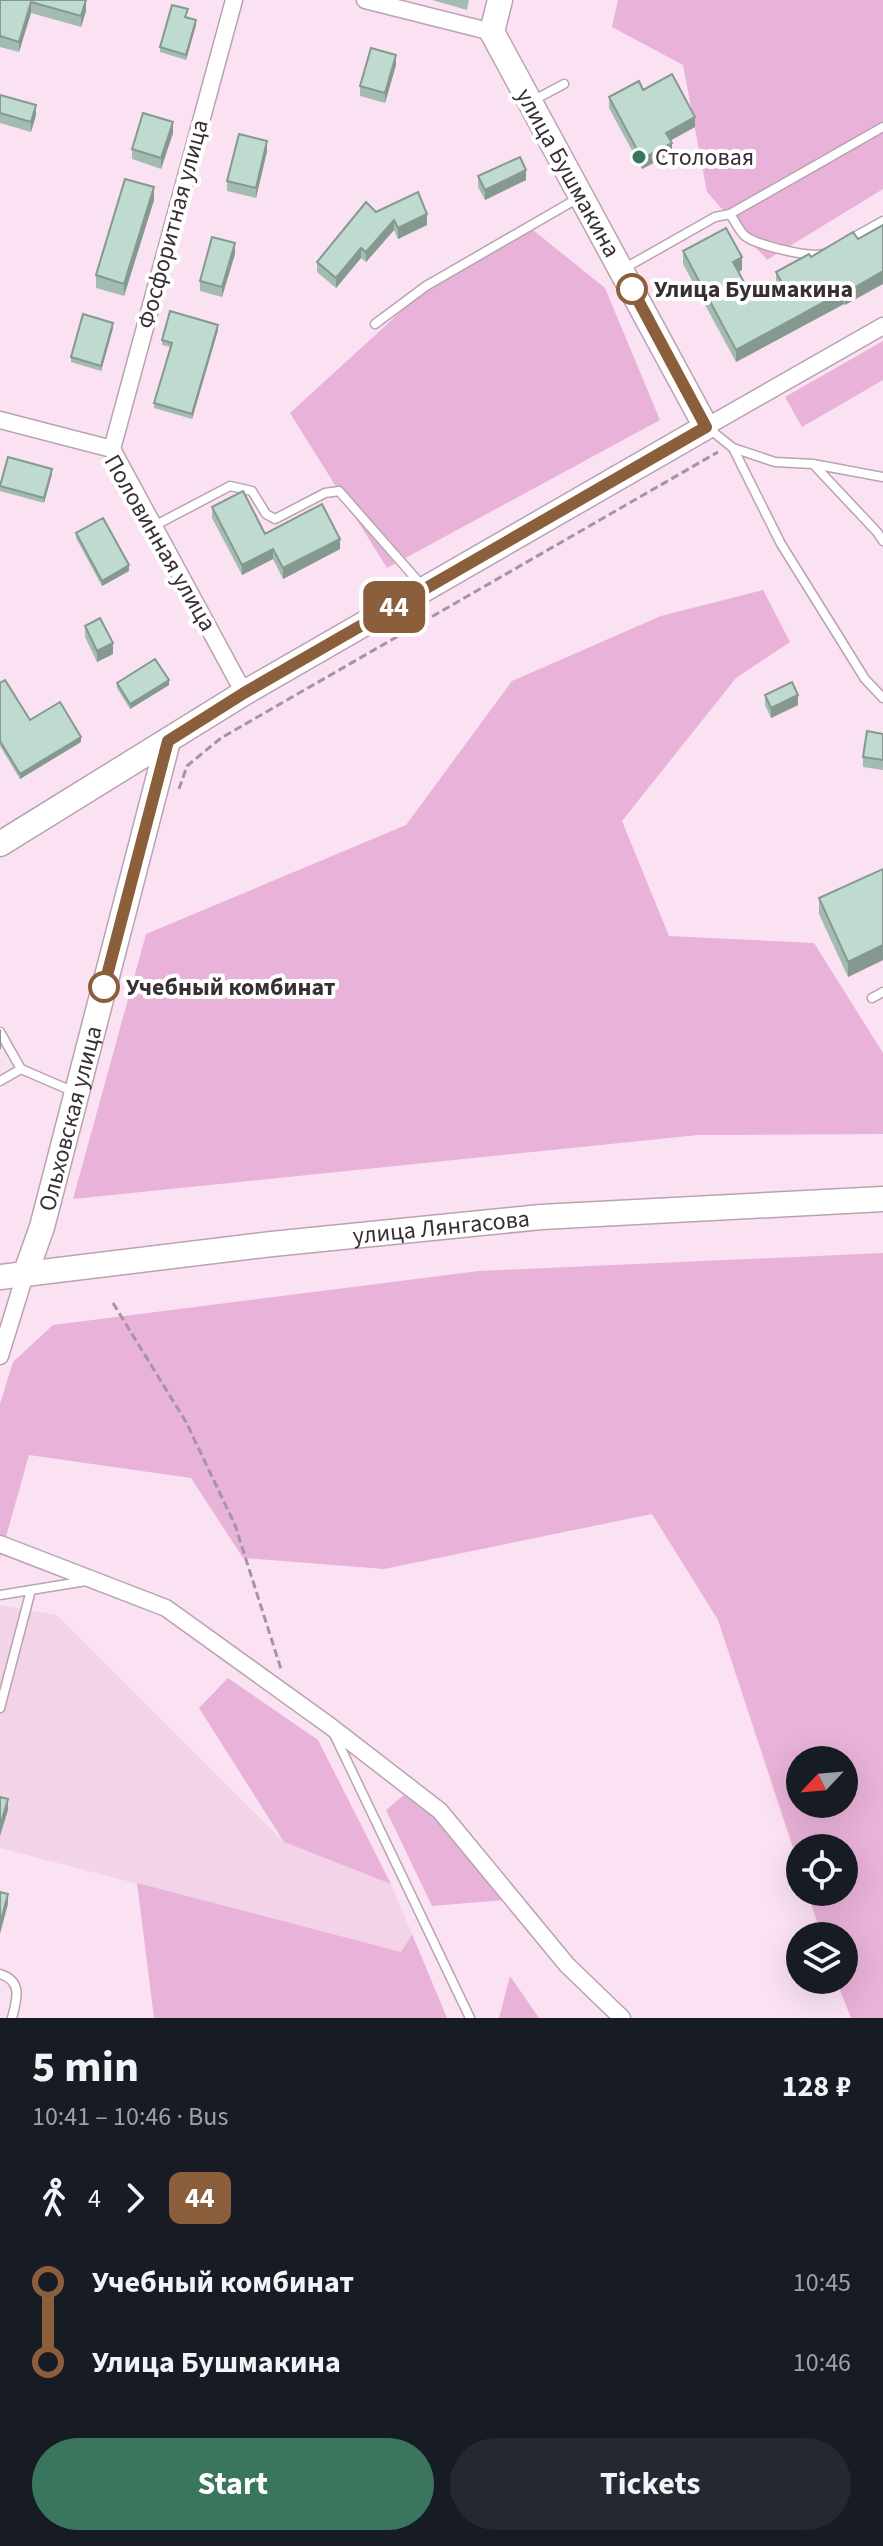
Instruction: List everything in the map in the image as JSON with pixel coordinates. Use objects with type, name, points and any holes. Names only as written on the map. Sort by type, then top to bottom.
[{"type":"street","name":"Фосфоритная улица","points":[[112,449],[234,0]]},
{"type":"street","points":[[365,0],[492,32],[500,0]]},
{"type":"street","name":"улица Бушмакина","points":[[492,32],[706,427]]},
{"type":"street","points":[[0,844],[244,693],[883,326]]},
{"type":"street","name":"Половинная улица","points":[[0,420],[112,449],[244,693]]},
{"type":"street","name":"Ольховская улица","points":[[0,1356],[42,1227],[168,741]]},
{"type":"street","name":"улица Лянгасова","points":[[0,1277],[272,1244],[541,1217],[883,1199]]},
{"type":"street","points":[[0,1544],[166,1608],[330,1726],[440,1811],[567,1965],[622,2018]]},
{"type":"lane","points":[[530,102],[564,84]]},
{"type":"lane","points":[[621,270],[715,217],[730,214],[883,127]]},
{"type":"lane","points":[[375,324],[426,286],[581,197]]},
{"type":"lane","points":[[730,214],[746,236],[754,240],[806,255],[817,256],[829,252]]},
{"type":"lane","points":[[842,244],[883,221]]},
{"type":"lane","points":[[706,427],[733,448],[775,462],[813,464],[883,477]]},
{"type":"lane","points":[[733,448],[781,544],[865,679],[883,698]]},
{"type":"lane","points":[[813,464],[883,541]]},
{"type":"lane","points":[[154,526],[230,486],[252,491],[266,514],[275,519],[325,493],[339,491],[425,589]]},
{"type":"lane","points":[[872,998],[883,992]]},
{"type":"lane","points":[[0,1032],[21,1069],[77,1093]]},
{"type":"lane","points":[[0,1081],[21,1069]]},
{"type":"lane","points":[[0,1595],[95,1580]]},
{"type":"lane","points":[[0,1708],[31,1590]]},
{"type":"lane","points":[[330,1726],[470,2018]]},
{"type":"lane","points":[[0,1974],[12,1978],[17,1988],[12,2018]]},
{"type":"path","points":[[177,795],[187,766],[221,738],[719,453],[706,427]]},
{"type":"path","points":[[113,1303],[186,1422],[235,1525],[290,1697]]},
{"type":"shaded area","points":[[618,0],[883,0],[883,189],[767,260],[707,192],[683,65],[612,27]]},
{"type":"shaded area","points":[[528,226],[605,288],[660,420],[387,568],[290,413],[419,295]]},
{"type":"shaded area","points":[[883,341],[883,380],[802,427],[785,397]]},
{"type":"shaded area","points":[[763,590],[790,642],[736,678],[622,821],[669,936],[814,943],[883,1053],[883,1134],[698,1135],[73,1199],[146,934],[406,825],[512,681],[661,616]]},
{"type":"shaded area","points":[[883,1253],[883,2018],[851,2018],[842,1994],[858,1994],[858,1922],[817,1922],[812,1906],[858,1906],[858,1834],[788,1834],[718,1620],[652,1514],[384,1569],[243,1558],[191,1478],[29,1455],[0,1558],[0,1404],[13,1362],[53,1325],[479,1271]]},
{"type":"shaded area","points":[[0,1605],[57,1615],[284,1842],[391,1884],[412,1934],[401,1952],[0,1848]]},
{"type":"shaded area","points":[[228,1678],[318,1740],[391,1884],[284,1842],[199,1708]]},
{"type":"shaded area","points":[[404,1795],[437,1813],[505,1900],[432,1906],[386,1810]]},
{"type":"shaded area","points":[[137,1883],[401,1952],[412,1934],[447,2018],[154,2018]]},
{"type":"shaded area","points":[[510,1976],[539,2018],[499,2018]]},
{"type":"building","points":[[0,0],[86,0],[81,16],[31,2],[19,42],[0,36]]},
{"type":"building","points":[[172,5],[188,9],[185,17],[196,20],[186,55],[160,47]]},
{"type":"building","points":[[371,48],[396,55],[385,93],[360,86]]},
{"type":"building","points":[[672,74],[695,117],[666,133],[672,143],[642,159],[609,97],[639,81],[643,90]]},
{"type":"building","points":[[0,95],[36,105],[31,122],[0,113]]},
{"type":"building","points":[[143,113],[173,122],[161,158],[132,149]]},
{"type":"building","points":[[239,134],[267,141],[256,188],[227,181]]},
{"type":"building","points":[[520,157],[526,170],[485,190],[478,176]]},
{"type":"building","points":[[125,179],[154,187],[124,284],[96,275]]},
{"type":"building","points":[[418,192],[427,214],[398,228],[394,220],[366,252],[361,248],[336,278],[317,262],[366,202],[376,212]]},
{"type":"building","points":[[883,225],[883,271],[736,350],[683,251],[726,228],[742,257],[733,262],[752,297],[781,281],[776,272],[809,254],[811,257],[853,232],[858,239]]},
{"type":"building","points":[[212,237],[235,243],[222,287],[200,281]]},
{"type":"building","points":[[170,311],[218,325],[192,414],[154,403],[172,343],[162,340]]},
{"type":"building","points":[[83,314],[113,323],[101,366],[71,357]]},
{"type":"building","points":[[8,457],[52,469],[44,498],[0,486]]},
{"type":"building","points":[[243,491],[265,534],[322,504],[340,539],[283,568],[273,549],[242,565],[212,507]]},
{"type":"building","points":[[103,518],[129,565],[102,581],[76,533]]},
{"type":"building","points":[[100,618],[113,643],[97,651],[85,626]]},
{"type":"building","points":[[155,659],[169,680],[130,704],[117,683]]},
{"type":"building","points":[[5,680],[30,720],[60,702],[81,737],[20,774],[0,741],[0,683]]},
{"type":"building","points":[[792,682],[798,695],[771,708],[765,695]]},
{"type":"building","points":[[867,731],[883,734],[883,760],[863,757]]},
{"type":"building","points":[[883,869],[883,945],[848,962],[819,898]]},
{"type":"building","points":[[0,1797],[8,1799],[0,1826]]},
{"type":"building","points":[[0,1892],[8,1894],[0,1924]]},
{"type":"bus line","name":"44","points":[[104,987],[168,741],[244,693],[706,427],[632,289]]},
{"type":"place","name":"Столовая","points":[[639,157]]},
{"type":"place","name":"Улица Бушмакина","points":[[632,289]]},
{"type":"place","name":"Учебный комбинат","points":[[104,987]]}]
